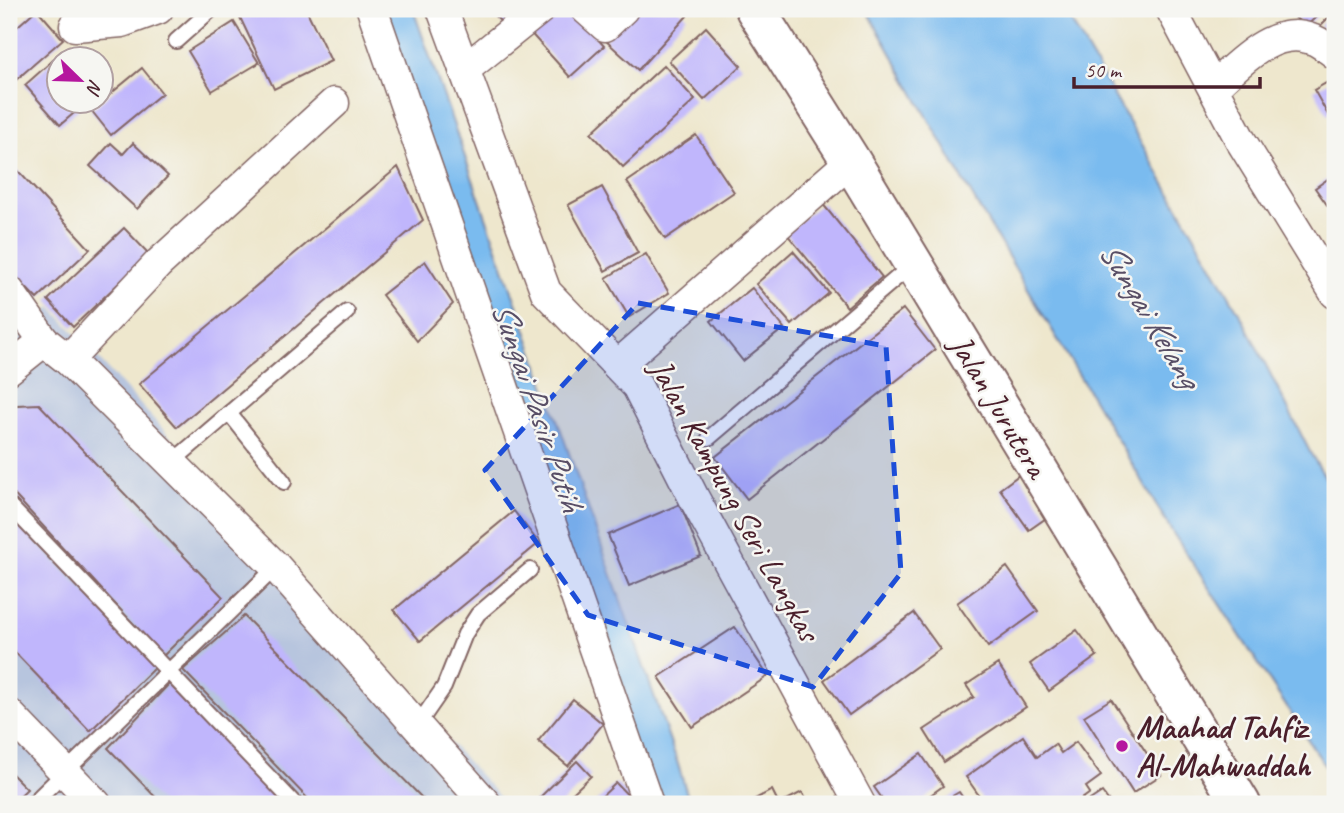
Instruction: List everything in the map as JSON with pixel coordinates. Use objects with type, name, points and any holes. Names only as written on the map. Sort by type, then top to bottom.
[{"type":"street","points":[[75,26],[122,22],[158,9]]},
{"type":"street","points":[[372,9],[648,804]]},
{"type":"street","name":"Jalan Kampung Seri Langkas","points":[[442,9],[546,292],[637,386],[694,498],[860,804]]},
{"type":"street","points":[[464,70],[540,9]]},
{"type":"street","points":[[586,9],[605,26],[623,9]]},
{"type":"street","name":"Jalan Jurutera","points":[[755,9],[1241,804]]},
{"type":"street","points":[[1171,9],[1241,141],[1335,293]]},
{"type":"street","points":[[1213,87],[1252,52],[1283,37],[1310,38],[1334,53]]},
{"type":"street","points":[[68,360],[158,264],[334,103]]},
{"type":"street","points":[[618,365],[850,161]]},
{"type":"street","points":[[9,291],[44,341],[68,360],[276,567],[486,804]]},
{"type":"street","points":[[9,369],[44,341]]},
{"type":"street","points":[[9,714],[96,804]]},
{"type":"lane","points":[[176,41],[212,9]]},
{"type":"lane","points":[[709,438],[913,264]]},
{"type":"lane","points":[[171,463],[347,312]]},
{"type":"lane","points":[[229,413],[284,482]]},
{"type":"lane","points":[[9,505],[295,804]]},
{"type":"lane","points":[[32,804],[276,567]]},
{"type":"lane","points":[[417,726],[444,687],[465,634],[478,614],[530,569]]},
{"type":"highlighted area","points":[[638,303],[886,346],[901,573],[813,687],[588,615],[485,470]]},
{"type":"shaded area","points":[[51,307],[506,804],[9,804],[9,348]]},
{"type":"water","name":"Sungai Pasir Putih","points":[[376,9],[413,9],[690,804],[652,804]]},
{"type":"water","name":"Sungai Kelang","points":[[866,9],[1064,9],[1241,316],[1311,454],[1335,493],[1335,781],[1173,533],[977,204]]},
{"type":"building","points":[[37,9],[63,39],[55,46],[46,46],[46,54],[9,86],[9,34]]},
{"type":"building","points":[[236,9],[306,9],[331,61],[274,89]]},
{"type":"building","points":[[488,9],[530,9],[509,30]]},
{"type":"building","points":[[551,9],[571,9],[604,46],[570,77],[528,30]]},
{"type":"building","points":[[633,9],[679,9],[687,16],[638,70],[605,40]]},
{"type":"building","points":[[1325,9],[1305,27],[1289,11]]},
{"type":"building","points":[[1335,11],[1335,42],[1320,26]]},
{"type":"building","points":[[234,22],[259,63],[212,91],[188,51]]},
{"type":"building","points":[[706,27],[741,66],[704,100],[669,61]]},
{"type":"building","points":[[664,65],[695,100],[623,167],[591,133]]},
{"type":"building","points":[[46,66],[46,109],[25,85]]},
{"type":"building","points":[[142,68],[162,93],[111,135],[96,116],[116,116],[116,89]]},
{"type":"building","points":[[1335,78],[1335,111],[1328,115],[1314,90]]},
{"type":"building","points":[[52,116],[71,116],[60,125]]},
{"type":"building","points":[[696,135],[734,192],[665,239],[627,182]]},
{"type":"building","points":[[111,143],[123,154],[133,143],[168,176],[137,209],[90,166]]},
{"type":"building","points":[[9,161],[90,249],[37,299],[9,270]]},
{"type":"building","points":[[398,167],[423,220],[177,427],[139,384]]},
{"type":"building","points":[[1335,174],[1335,216],[1315,188]]},
{"type":"building","points":[[602,187],[638,253],[605,271],[568,205]]},
{"type":"building","points":[[822,203],[882,277],[847,307],[786,233]]},
{"type":"building","points":[[124,228],[149,254],[73,327],[48,300]]},
{"type":"building","points":[[793,251],[829,293],[792,325],[756,284]]},
{"type":"building","points":[[646,254],[669,293],[629,317],[606,278]]},
{"type":"building","points":[[425,261],[453,304],[417,341],[382,295]]},
{"type":"building","points":[[752,288],[784,328],[743,361],[711,321]]},
{"type":"building","points":[[903,309],[935,350],[747,499],[715,457]]},
{"type":"building","points":[[39,404],[223,597],[163,656],[9,489],[9,413],[17,405]]},
{"type":"building","points":[[1019,475],[1049,516],[1029,530],[1000,489]]},
{"type":"building","points":[[680,504],[701,556],[629,586],[608,535]]},
{"type":"building","points":[[514,511],[539,543],[420,641],[394,610]]},
{"type":"building","points":[[9,515],[156,666],[90,731],[9,646]]},
{"type":"building","points":[[1007,567],[1038,611],[988,647],[957,603]]},
{"type":"building","points":[[914,613],[940,649],[849,715],[824,680]]},
{"type":"building","points":[[244,616],[428,804],[313,804],[183,670]]},
{"type":"building","points":[[735,627],[768,676],[692,727],[659,677]]},
{"type":"building","points":[[1077,630],[1097,656],[1049,691],[1030,664]]},
{"type":"building","points":[[998,664],[1026,707],[944,762],[924,730],[974,697],[966,685]]},
{"type":"building","points":[[169,684],[286,804],[162,804],[108,748]]},
{"type":"building","points":[[573,699],[603,724],[568,766],[538,741]]},
{"type":"building","name":"Maahad Tahfiz Al-Mahwaddah","points":[[1111,699],[1161,775],[1133,793],[1084,716]]},
{"type":"building","points":[[1023,736],[1037,757],[1055,744],[1061,753],[1076,742],[1101,776],[1086,787],[1090,793],[1075,804],[985,804],[966,777]]},
{"type":"building","points":[[921,754],[943,786],[918,804],[886,804],[874,787]]},
{"type":"building","points":[[577,761],[591,776],[561,804],[534,803]]},
{"type":"building","points":[[9,771],[27,789],[11,804],[9,804]]},
{"type":"building","points":[[616,783],[636,804],[594,804]]},
{"type":"building","points":[[772,790],[779,804],[746,804]]},
{"type":"building","points":[[802,792],[809,804],[779,804]]},
{"type":"building","points":[[959,792],[967,804],[939,804]]},
{"type":"building","points":[[1102,792],[1111,804],[1084,804]]},
{"type":"place","name":"Maahad Tahfiz Al-Mahwaddah","points":[[1122,746]]}]
